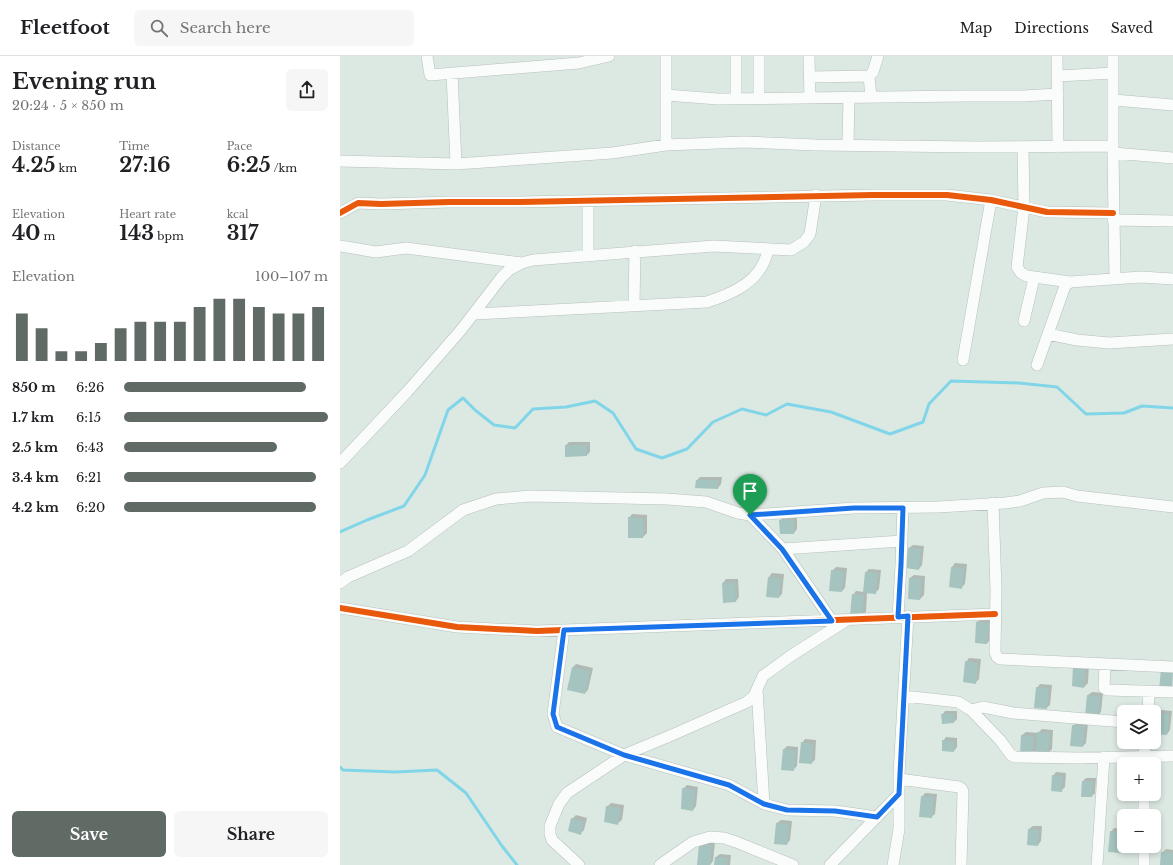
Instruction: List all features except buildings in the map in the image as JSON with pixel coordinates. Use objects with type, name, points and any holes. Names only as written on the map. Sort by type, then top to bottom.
[{"type":"street","points":[[427,56],[429,74],[452,73],[525,62],[579,63],[609,56]]},
{"type":"street","points":[[666,56],[666,145]]},
{"type":"street","points":[[736,56],[736,98]]},
{"type":"street","points":[[759,56],[759,98]]},
{"type":"street","points":[[809,56],[810,98]]},
{"type":"street","points":[[810,77],[869,76],[874,72],[878,56]]},
{"type":"street","points":[[1057,56],[1058,147]]},
{"type":"street","points":[[1113,56],[1113,216],[1115,278]]},
{"type":"street","points":[[452,73],[456,164]]},
{"type":"street","points":[[1058,76],[1113,73]]},
{"type":"street","points":[[869,76],[871,97]]},
{"type":"street","points":[[666,95],[718,99],[1023,96],[1058,94]]},
{"type":"street","points":[[848,145],[849,97]]},
{"type":"street","points":[[1114,100],[1173,105]]},
{"type":"street","points":[[340,161],[456,164],[612,153],[666,145],[744,142],[848,145],[1058,147],[1113,150],[1173,158]]},
{"type":"street","points":[[1023,147],[1024,208],[1017,267],[1021,273],[1034,278],[1070,282],[1141,276],[1173,279]]},
{"type":"street","points":[[340,213],[358,203],[588,201],[816,195],[947,195],[991,200],[1047,212],[1173,221]]},
{"type":"street","points":[[340,463],[407,392],[474,314],[501,278],[509,270],[522,263],[533,260],[635,251],[714,246],[791,250],[804,242],[810,234],[816,195]]},
{"type":"street","points":[[963,360],[991,200]]},
{"type":"street","points":[[588,201],[588,255]]},
{"type":"street","points":[[340,246],[376,252],[406,248],[522,263]]},
{"type":"street","points":[[474,314],[706,302],[749,282],[758,273],[768,249]]},
{"type":"street","points":[[634,306],[635,251]]},
{"type":"street","points":[[1024,321],[1034,278]]},
{"type":"street","points":[[1037,365],[1065,286],[1070,282]]},
{"type":"street","points":[[1048,334],[1073,339],[1109,343],[1173,339]]},
{"type":"street","points":[[340,583],[348,577],[408,551],[463,510],[496,499],[530,496],[667,499],[706,502],[738,514],[750,515],[854,508],[964,506],[1020,501],[1044,494],[1063,492],[1077,496],[1173,507]]},
{"type":"street","points":[[993,503],[995,652],[997,657],[1000,659],[1173,667]]},
{"type":"street","points":[[894,865],[899,829],[899,779],[904,696],[903,508]]},
{"type":"street","points":[[750,515],[782,549],[832,621]]},
{"type":"street","points":[[782,549],[902,541]]},
{"type":"street","points":[[340,608],[457,627],[537,631],[995,614]]},
{"type":"street","points":[[579,865],[552,840],[550,834],[550,826],[559,804],[566,793],[624,755],[747,702],[754,696],[763,676],[792,655],[848,620]]},
{"type":"street","points":[[564,630],[553,714],[557,727],[624,755],[729,785],[764,804],[787,810],[835,811],[877,817]]},
{"type":"street","points":[[1105,664],[1104,688],[1108,690],[1173,692]]},
{"type":"street","points":[[757,689],[764,804]]},
{"type":"street","points":[[1148,705],[1149,692]]},
{"type":"street","points":[[904,696],[958,702],[971,710],[1000,740],[1011,755],[1015,757],[1117,759]]},
{"type":"street","points":[[971,710],[983,707],[1013,713],[1117,721]]},
{"type":"street","points":[[1161,758],[1173,756]]},
{"type":"street","points":[[1097,865],[1104,758]]},
{"type":"street","points":[[899,779],[962,788],[961,865]]},
{"type":"street","points":[[830,865],[899,794]]},
{"type":"street","points":[[660,865],[693,842],[710,837],[724,838],[736,842],[793,865]]},
{"type":"street","points":[[1144,853],[1144,865]]},
{"type":"waterway","points":[[340,532],[404,506],[425,475],[448,410],[463,398],[494,425],[515,428],[533,409],[566,407],[595,401],[613,413],[636,449],[662,458],[687,449],[713,422],[742,409],[766,415],[787,404],[831,412],[890,434],[923,422],[929,404],[951,381],[1019,383],[1057,387],[1086,414],[1124,413],[1142,406],[1173,408]]},
{"type":"waterway","points":[[340,767],[343,770],[395,772],[437,770],[466,793],[502,846],[517,865]]},
{"type":"cycle path","points":[[340,213],[358,203],[520,202],[873,195],[947,195],[991,200],[1047,212],[1113,213]]},
{"type":"cycle path","points":[[340,608],[457,627],[537,631],[995,614]]},
{"type":"route","points":[[854,508],[903,508],[898,617],[908,616],[899,794],[877,817],[835,811],[780,809],[764,804],[729,785],[624,755],[557,727],[554,720],[553,714],[564,630],[832,621],[782,549],[750,515],[854,508]]}]
